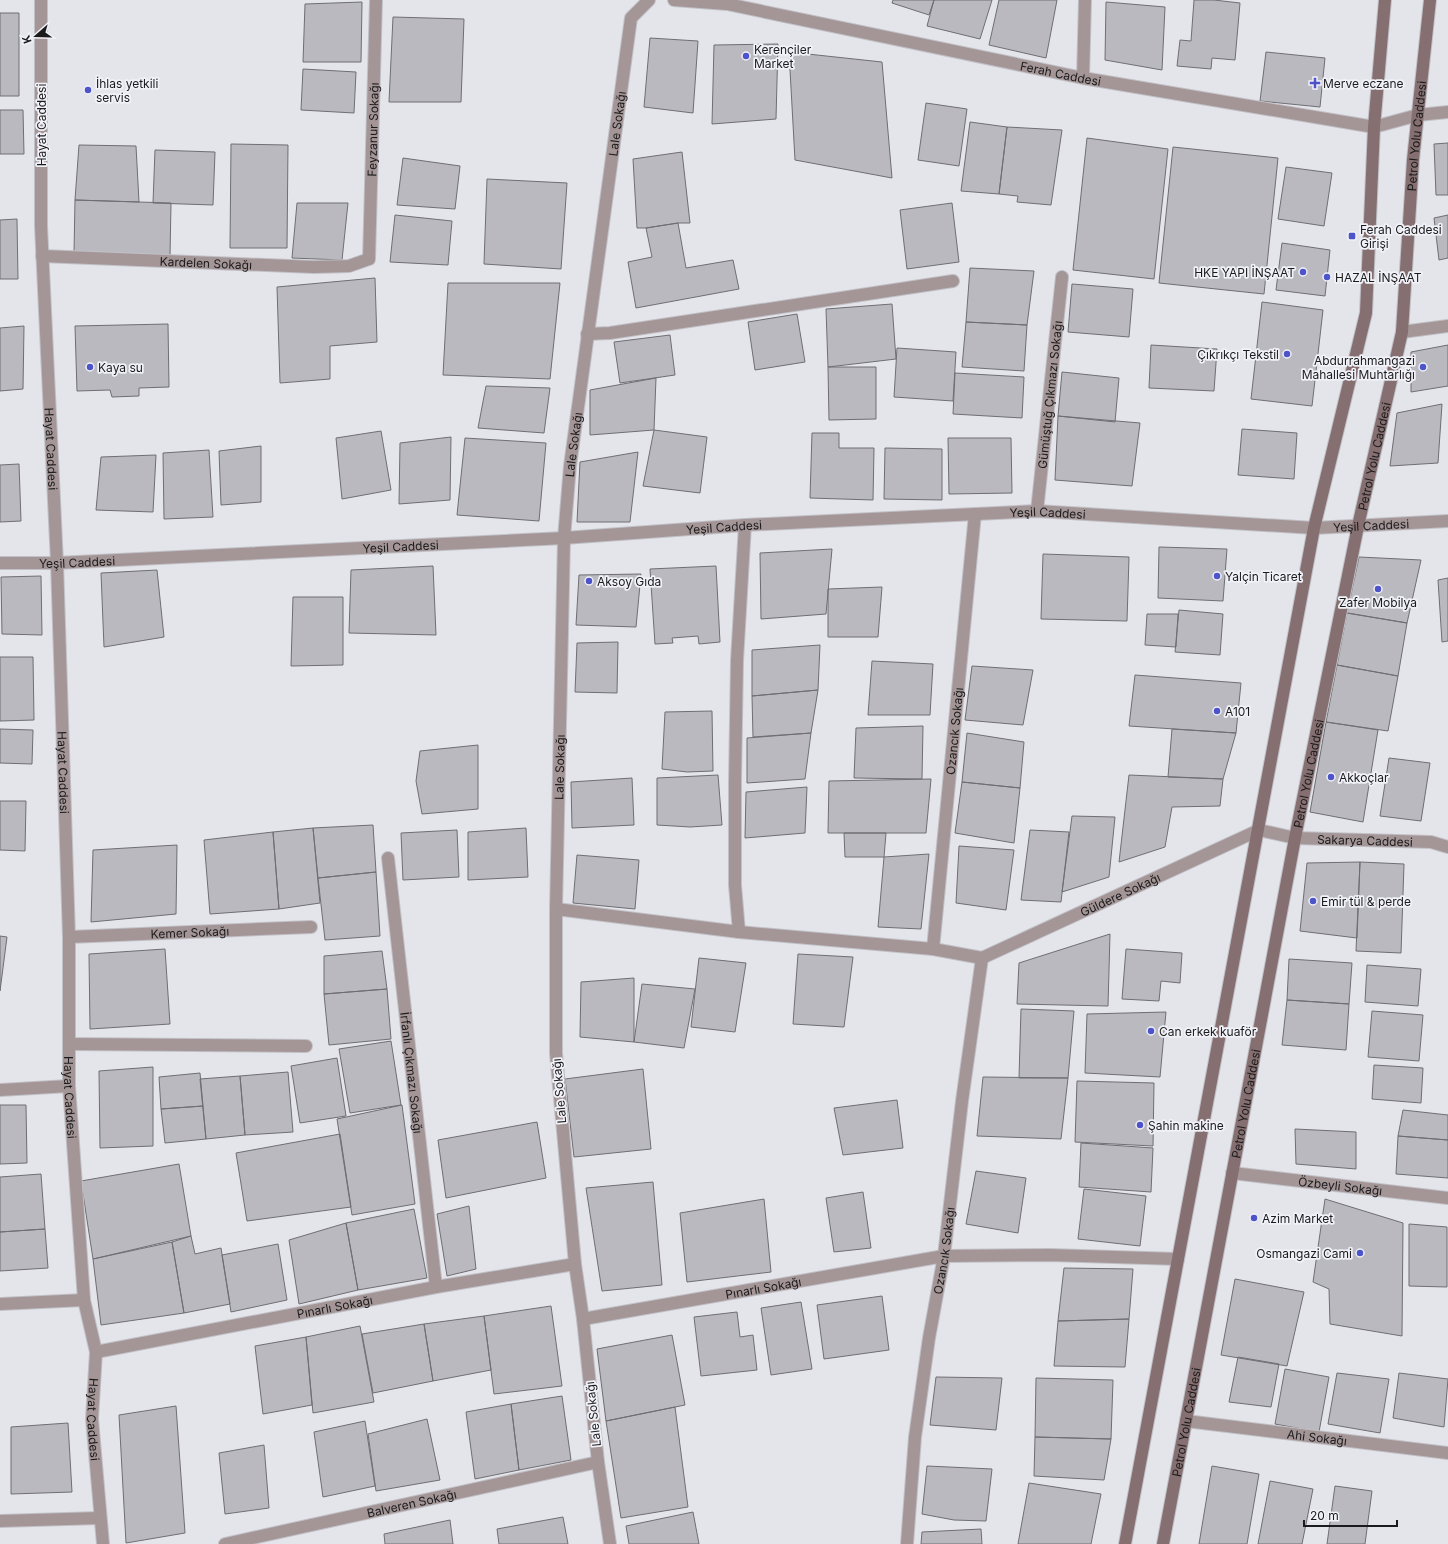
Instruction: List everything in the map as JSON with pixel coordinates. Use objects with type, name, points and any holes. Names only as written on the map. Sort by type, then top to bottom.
[{"type":"main road","points":[[1125,1544],[1314,528],[1366,313],[1374,128],[1385,0]]},
{"type":"main road","name":"Petrol Yolu Caddesi","points":[[1163,1544],[1296,838],[1358,526],[1402,332],[1413,160],[1430,0]]},
{"type":"street","name":"Hayat Caddesi","points":[[41,0],[41,226],[57,563],[69,937],[69,1086],[84,1300],[96,1352],[92,1419],[103,1544]]},
{"type":"street","name":"Feyzanur Sokağı","points":[[368,259],[376,0]]},
{"type":"street","name":"Lale Sokağı","points":[[610,1544],[598,1462],[583,1319],[575,1264],[556,1053],[556,909],[564,538],[570,466],[587,334],[631,18],[649,0]]},
{"type":"street","name":"Ferah Caddesi","points":[[674,0],[727,4],[1083,78],[1374,128],[1418,115],[1448,112]]},
{"type":"street","points":[[1083,78],[1085,0]]},
{"type":"street","name":"Kardelen Sokağı","points":[[42,256],[314,267],[349,266],[368,259]]},
{"type":"street","name":"Gümüştuğ Çıkmazı Sokağı","points":[[1037,511],[1062,277]]},
{"type":"street","points":[[587,334],[610,333],[953,282]]},
{"type":"street","points":[[1402,332],[1448,326]]},
{"type":"street","name":"Yeşil Caddesi","points":[[0,563],[57,563],[564,538],[745,525],[1037,511],[1314,528],[1448,521]]},
{"type":"street","name":"Ozancık Sokağı","points":[[933,948],[975,514]]},
{"type":"street","points":[[739,932],[735,885],[737,660],[745,525]]},
{"type":"street","name":"Sakarya Caddesi","points":[[1258,830],[1296,838],[1431,842],[1448,847]]},
{"type":"street","name":"Güldere Sokağı","points":[[982,958],[1258,830]]},
{"type":"street","name":"İrfanlı Çıkmazı Sokağı","points":[[388,858],[436,1287]]},
{"type":"street","points":[[556,909],[739,932],[933,948],[982,958]]},
{"type":"street","name":"Kemer Sokağı","points":[[69,937],[311,927]]},
{"type":"street","name":"Ozancık Sokağı","points":[[907,1544],[915,1436],[929,1338],[944,1256],[962,1102],[982,958]]},
{"type":"street","points":[[69,1044],[306,1046]]},
{"type":"street","points":[[0,1090],[69,1086]]},
{"type":"street","name":"Özbeyli Sokağı","points":[[1232,1172],[1448,1198]]},
{"type":"street","name":"Pınarlı Sokağı","points":[[583,1319],[944,1256],[1050,1255],[1178,1259]]},
{"type":"street","name":"Pınarlı Sokağı","points":[[96,1352],[436,1287],[575,1264]]},
{"type":"street","points":[[0,1304],[84,1300]]},
{"type":"street","name":"Ahi Sokağı","points":[[1186,1421],[1448,1453]]},
{"type":"street","name":"Balveren Sokağı","points":[[224,1544],[598,1462]]},
{"type":"street","points":[[0,1521],[100,1518]]},
{"type":"building","points":[[893,0],[934,0],[929,15],[892,3]]},
{"type":"building","points":[[934,0],[992,0],[980,39],[927,26]]},
{"type":"building","points":[[999,0],[1057,0],[1046,58],[989,45]]},
{"type":"building","points":[[1194,0],[1214,0],[1240,3],[1235,60],[1212,58],[1211,69],[1177,66],[1180,40],[1191,41]]},
{"type":"building","points":[[362,2],[361,62],[303,62],[305,4]]},
{"type":"building","points":[[1106,2],[1165,7],[1162,70],[1105,60]]},
{"type":"building","points":[[0,13],[19,13],[19,96],[0,96]]},
{"type":"building","points":[[393,17],[464,19],[461,102],[389,102]]},
{"type":"building","points":[[650,38],[698,41],[693,113],[644,107]]},
{"type":"building","points":[[778,44],[776,119],[712,124],[714,45]]},
{"type":"building","points":[[789,52],[882,62],[892,178],[795,160]]},
{"type":"building","points":[[1266,52],[1325,58],[1320,107],[1260,101]]},
{"type":"building","points":[[303,69],[356,72],[354,113],[301,110]]},
{"type":"building","points":[[926,103],[967,109],[959,166],[918,160]]},
{"type":"building","points":[[0,110],[23,110],[24,154],[0,154]]},
{"type":"building","points":[[970,122],[1007,127],[999,194],[961,191]]},
{"type":"building","points":[[1007,127],[1062,130],[1051,205],[1017,202],[1018,196],[999,194]]},
{"type":"building","points":[[1087,138],[1168,149],[1154,279],[1073,270]]},
{"type":"building","points":[[1448,143],[1448,195],[1436,195],[1434,144]]},
{"type":"building","points":[[231,144],[288,145],[287,248],[230,248]]},
{"type":"building","points":[[79,145],[136,146],[139,202],[75,200]]},
{"type":"building","points":[[1173,147],[1278,158],[1264,294],[1159,283]]},
{"type":"building","points":[[155,150],[215,152],[213,205],[153,203]]},
{"type":"building","points":[[682,152],[690,223],[637,228],[633,159]]},
{"type":"building","points":[[403,158],[460,166],[455,209],[397,205]]},
{"type":"building","points":[[1286,167],[1332,173],[1324,226],[1278,219]]},
{"type":"building","points":[[487,179],[567,183],[561,269],[484,264]]},
{"type":"building","points":[[75,200],[171,203],[170,256],[74,253]]},
{"type":"building","points":[[297,203],[348,203],[342,260],[292,258]]},
{"type":"building","points":[[952,203],[959,262],[907,269],[900,210]]},
{"type":"building","points":[[395,215],[452,221],[448,265],[390,262]]},
{"type":"building","points":[[1448,215],[1448,258],[1439,260],[1434,218]]},
{"type":"building","points":[[17,219],[18,279],[0,279],[0,220]]},
{"type":"building","points":[[678,223],[686,268],[733,260],[739,289],[636,308],[628,262],[652,257],[646,228]]},
{"type":"building","name":"HKE YAPI İNŞAAT","points":[[1282,243],[1330,250],[1325,296],[1276,290]]},
{"type":"building","points":[[970,268],[1034,271],[1027,325],[966,322]]},
{"type":"building","points":[[375,278],[377,342],[330,346],[330,379],[280,383],[277,287]]},
{"type":"building","points":[[448,283],[560,283],[550,379],[443,375]]},
{"type":"building","points":[[1072,284],[1133,289],[1129,337],[1068,332]]},
{"type":"building","name":"Çıkrıkçı Tekstil","points":[[1262,302],[1323,310],[1312,406],[1251,399]]},
{"type":"building","points":[[892,304],[896,359],[828,367],[826,309]]},
{"type":"building","points":[[797,314],[805,362],[755,370],[748,322]]},
{"type":"building","points":[[966,322],[1027,325],[1024,371],[962,367]]},
{"type":"building","points":[[168,324],[169,387],[139,388],[139,396],[112,397],[110,390],[77,391],[75,326]]},
{"type":"building","points":[[24,326],[23,389],[0,391],[0,328]]},
{"type":"building","points":[[670,335],[675,375],[620,383],[614,342]]},
{"type":"building","points":[[1151,345],[1217,349],[1214,391],[1149,388]]},
{"type":"building","points":[[1448,345],[1448,386],[1411,392],[1411,352]]},
{"type":"building","points":[[897,348],[956,352],[953,401],[894,397]]},
{"type":"building","points":[[828,367],[876,367],[876,419],[829,420]]},
{"type":"building","points":[[1062,372],[1119,378],[1115,422],[1058,416]]},
{"type":"building","points":[[955,373],[1024,377],[1022,418],[953,414]]},
{"type":"building","points":[[656,378],[654,430],[590,435],[590,390]]},
{"type":"building","points":[[486,386],[550,388],[544,433],[478,428]]},
{"type":"building","points":[[1442,404],[1438,463],[1390,466],[1397,413]]},
{"type":"building","points":[[1058,416],[1140,423],[1132,486],[1055,480]]},
{"type":"building","points":[[1242,429],[1297,433],[1294,479],[1238,475]]},
{"type":"building","points":[[654,430],[707,437],[700,493],[643,486]]},
{"type":"building","points":[[381,431],[391,490],[342,499],[336,438]]},
{"type":"building","points":[[812,433],[839,433],[839,448],[874,448],[873,500],[810,498]]},
{"type":"building","points":[[451,437],[450,500],[399,504],[400,443]]},
{"type":"building","points":[[465,438],[546,443],[539,521],[457,515]]},
{"type":"building","points":[[948,438],[1011,438],[1012,493],[949,494]]},
{"type":"building","points":[[261,446],[261,502],[221,505],[219,451]]},
{"type":"building","points":[[885,448],[942,449],[942,500],[884,499]]},
{"type":"building","points":[[209,450],[213,517],[164,519],[163,453]]},
{"type":"building","points":[[638,452],[630,522],[577,522],[580,462]]},
{"type":"building","points":[[156,455],[153,512],[96,510],[101,457]]},
{"type":"building","points":[[19,464],[21,521],[0,522],[0,465]]},
{"type":"building","points":[[1159,547],[1227,549],[1223,601],[1158,598]]},
{"type":"building","points":[[832,549],[826,614],[761,619],[760,553]]},
{"type":"building","points":[[1043,554],[1129,557],[1127,621],[1041,619]]},
{"type":"building","points":[[1359,557],[1421,560],[1407,623],[1347,613]]},
{"type":"building","points":[[433,566],[436,635],[349,633],[351,570]]},
{"type":"building","points":[[716,566],[720,642],[699,644],[698,636],[672,638],[673,643],[655,644],[650,569]]},
{"type":"building","points":[[157,570],[164,637],[104,647],[101,573]]},
{"type":"building","points":[[641,574],[636,627],[576,625],[579,575]]},
{"type":"building","points":[[41,576],[42,635],[2,634],[1,577]]},
{"type":"building","points":[[1448,578],[1448,641],[1442,642],[1438,580]]},
{"type":"building","points":[[882,587],[878,637],[828,637],[828,589]]},
{"type":"building","points":[[293,597],[343,597],[343,665],[291,666]]},
{"type":"building","points":[[1179,610],[1223,614],[1220,655],[1175,652]]},
{"type":"building","points":[[1347,613],[1407,623],[1398,676],[1337,665]]},
{"type":"building","points":[[1147,614],[1178,614],[1176,647],[1145,645]]},
{"type":"building","points":[[618,642],[617,693],[575,692],[577,643]]},
{"type":"building","points":[[820,645],[818,690],[752,696],[752,650]]},
{"type":"building","points":[[0,657],[33,657],[34,720],[0,721]]},
{"type":"building","points":[[872,661],[933,664],[930,715],[868,715]]},
{"type":"building","points":[[1337,665],[1398,676],[1388,731],[1326,722]]},
{"type":"building","points":[[972,666],[1033,670],[1023,725],[965,720]]},
{"type":"building","points":[[1135,675],[1241,683],[1236,733],[1129,726]]},
{"type":"building","points":[[818,690],[811,733],[753,737],[752,696]]},
{"type":"building","points":[[712,711],[713,771],[687,772],[662,769],[665,712]]},
{"type":"building","points":[[1326,722],[1378,730],[1363,822],[1310,812]]},
{"type":"building","points":[[923,726],[922,779],[854,778],[856,728]]},
{"type":"building","points":[[0,729],[33,730],[32,764],[0,763]]},
{"type":"building","points":[[1172,729],[1236,733],[1223,779],[1168,777]]},
{"type":"building","points":[[811,733],[805,779],[747,783],[747,738]]},
{"type":"building","points":[[967,733],[1024,742],[1020,788],[962,782]]},
{"type":"building","points":[[478,745],[478,809],[422,814],[416,781],[420,751]]},
{"type":"building","points":[[1389,758],[1430,763],[1421,821],[1380,816]]},
{"type":"building","points":[[718,775],[722,825],[690,827],[657,825],[657,778]]},
{"type":"building","points":[[1129,775],[1223,779],[1220,806],[1172,807],[1165,847],[1119,862]]},
{"type":"building","points":[[632,778],[634,825],[572,828],[571,782]]},
{"type":"building","points":[[931,779],[926,833],[828,833],[829,781]]},
{"type":"building","points":[[962,782],[1020,788],[1014,843],[955,833]]},
{"type":"building","points":[[807,787],[805,833],[745,838],[746,792]]},
{"type":"building","points":[[0,801],[26,801],[25,851],[0,850]]},
{"type":"building","points":[[1072,816],[1115,817],[1109,877],[1062,892]]},
{"type":"building","points":[[373,825],[376,872],[318,878],[313,828]]},
{"type":"building","points":[[313,828],[320,903],[279,909],[273,832]]},
{"type":"building","points":[[526,828],[528,877],[468,880],[468,832]]},
{"type":"building","points":[[457,830],[459,877],[403,880],[401,833]]},
{"type":"building","points":[[1030,830],[1069,832],[1061,902],[1021,900]]},
{"type":"building","points":[[273,832],[279,909],[210,914],[204,840]]},
{"type":"building","points":[[844,833],[886,833],[884,857],[845,857]]},
{"type":"building","points":[[177,845],[176,914],[91,922],[93,850]]},
{"type":"building","points":[[959,846],[1014,850],[1006,910],[956,903]]},
{"type":"building","points":[[929,854],[921,929],[878,927],[884,857]]},
{"type":"building","points":[[577,855],[639,860],[635,909],[573,903]]},
{"type":"building","points":[[1360,862],[1404,864],[1401,953],[1356,951]]},
{"type":"building","points":[[1360,862],[1357,938],[1300,931],[1307,863]]},
{"type":"building","points":[[376,872],[380,936],[325,940],[318,878]]},
{"type":"building","points":[[1110,934],[1108,1006],[1017,1004],[1019,963]]},
{"type":"building","points":[[0,936],[7,937],[0,991]]},
{"type":"building","points":[[165,949],[170,1024],[90,1029],[89,954]]},
{"type":"building","points":[[1126,949],[1182,953],[1180,983],[1161,981],[1159,1001],[1122,999]]},
{"type":"building","points":[[382,951],[387,989],[324,994],[324,956]]},
{"type":"building","points":[[798,954],[853,957],[844,1027],[793,1024]]},
{"type":"building","points":[[699,958],[746,963],[735,1032],[691,1027]]},
{"type":"building","points":[[1289,959],[1352,963],[1349,1004],[1287,1000]]},
{"type":"building","points":[[1367,965],[1421,969],[1418,1006],[1365,1002]]},
{"type":"building","points":[[634,978],[634,1042],[580,1037],[581,982]]},
{"type":"building","points":[[642,984],[695,989],[684,1048],[634,1042]]},
{"type":"building","points":[[387,989],[391,1039],[329,1045],[324,994]]},
{"type":"building","points":[[1287,1000],[1349,1004],[1346,1050],[1282,1045]]},
{"type":"building","points":[[1021,1009],[1074,1011],[1068,1078],[1019,1078]]},
{"type":"building","points":[[1372,1011],[1423,1015],[1419,1061],[1368,1057]]},
{"type":"building","points":[[1166,1012],[1160,1077],[1085,1073],[1087,1014]]},
{"type":"building","points":[[391,1041],[401,1105],[350,1113],[339,1049]]},
{"type":"building","points":[[337,1058],[346,1116],[300,1123],[291,1066]]},
{"type":"building","points":[[1374,1065],[1423,1068],[1421,1103],[1372,1099]]},
{"type":"building","points":[[153,1067],[153,1146],[100,1148],[99,1071]]},
{"type":"building","points":[[643,1069],[651,1149],[574,1157],[565,1079]]},
{"type":"building","points":[[288,1072],[293,1132],[245,1135],[240,1076]]},
{"type":"building","points":[[200,1073],[203,1106],[161,1109],[159,1077]]},
{"type":"building","points":[[240,1076],[245,1135],[206,1139],[200,1079]]},
{"type":"building","points":[[983,1077],[1068,1078],[1061,1139],[977,1136]]},
{"type":"building","points":[[1077,1081],[1154,1083],[1153,1146],[1075,1142]]},
{"type":"building","points":[[897,1100],[903,1148],[843,1155],[834,1108]]},
{"type":"building","points":[[0,1105],[26,1105],[27,1163],[0,1164]]},
{"type":"building","points":[[402,1105],[415,1204],[352,1215],[337,1119]]},
{"type":"building","points":[[203,1106],[206,1139],[165,1143],[161,1109]]},
{"type":"building","points":[[1403,1110],[1448,1115],[1448,1140],[1398,1136]]},
{"type":"building","points":[[537,1122],[546,1178],[446,1198],[438,1140]]},
{"type":"building","points":[[1295,1129],[1356,1132],[1356,1169],[1296,1164]]},
{"type":"building","points":[[340,1134],[351,1207],[247,1221],[236,1153]]},
{"type":"building","points":[[1398,1136],[1448,1140],[1448,1178],[1396,1174]]},
{"type":"building","points":[[1081,1143],[1153,1148],[1151,1192],[1079,1187]]},
{"type":"building","points":[[179,1164],[191,1236],[93,1259],[81,1181]]},
{"type":"building","points":[[976,1171],[1026,1178],[1018,1233],[966,1224]]},
{"type":"building","points":[[41,1174],[45,1229],[0,1232],[0,1177]]},
{"type":"building","points":[[653,1182],[662,1285],[602,1291],[586,1188]]},
{"type":"building","points":[[1084,1189],[1146,1196],[1140,1246],[1078,1239]]},
{"type":"building","points":[[863,1192],[871,1248],[834,1252],[826,1198]]},
{"type":"building","points":[[764,1199],[771,1272],[687,1282],[680,1213]]},
{"type":"building","name":"Osmangazi Cami","points":[[1325,1199],[1403,1223],[1402,1336],[1330,1324],[1329,1289],[1313,1282]]},
{"type":"building","points":[[469,1206],[476,1269],[447,1276],[437,1214]]},
{"type":"building","points":[[414,1209],[427,1278],[358,1290],[346,1223]]},
{"type":"building","points":[[346,1223],[358,1290],[299,1304],[289,1240]]},
{"type":"building","points":[[1409,1224],[1447,1227],[1447,1287],[1409,1286]]},
{"type":"building","points":[[45,1229],[48,1268],[0,1271],[0,1232]]},
{"type":"building","points":[[191,1236],[195,1254],[221,1248],[230,1304],[184,1313],[172,1242]]},
{"type":"building","points":[[172,1242],[184,1313],[101,1325],[93,1259]]},
{"type":"building","points":[[278,1244],[287,1300],[231,1312],[222,1255]]},
{"type":"building","points":[[1064,1268],[1133,1269],[1129,1319],[1058,1321]]},
{"type":"building","points":[[1235,1279],[1304,1292],[1287,1366],[1221,1355]]},
{"type":"building","points":[[882,1296],[889,1350],[824,1359],[817,1305]]},
{"type":"building","points":[[801,1302],[812,1369],[771,1375],[761,1308]]},
{"type":"building","points":[[551,1306],[562,1386],[494,1394],[484,1316]]},
{"type":"building","points":[[737,1312],[740,1337],[753,1335],[757,1370],[701,1376],[694,1317]]},
{"type":"building","points":[[484,1316],[491,1370],[433,1381],[424,1324]]},
{"type":"building","points":[[1129,1319],[1125,1367],[1054,1366],[1058,1321]]},
{"type":"building","points":[[424,1324],[433,1381],[373,1393],[362,1334]]},
{"type":"building","points":[[360,1326],[374,1402],[313,1413],[306,1337]]},
{"type":"building","points":[[672,1335],[685,1405],[606,1421],[597,1349]]},
{"type":"building","points":[[306,1337],[312,1405],[263,1414],[255,1346]]},
{"type":"building","points":[[1238,1357],[1279,1364],[1271,1407],[1229,1402]]},
{"type":"building","points":[[1285,1369],[1329,1377],[1319,1432],[1275,1424]]},
{"type":"building","points":[[1337,1373],[1389,1379],[1380,1433],[1328,1424]]},
{"type":"building","points":[[1399,1373],[1448,1379],[1444,1427],[1393,1418]]},
{"type":"building","points":[[936,1377],[1002,1378],[996,1430],[930,1425]]},
{"type":"building","points":[[1036,1378],[1113,1380],[1111,1439],[1035,1437]]},
{"type":"building","points":[[562,1396],[571,1460],[519,1470],[511,1404]]},
{"type":"building","points":[[511,1404],[519,1470],[475,1479],[466,1412]]},
{"type":"building","points":[[176,1406],[185,1533],[126,1543],[119,1415]]},
{"type":"building","points":[[675,1407],[688,1507],[621,1518],[606,1421]]},
{"type":"building","points":[[427,1419],[440,1480],[376,1491],[368,1434]]},
{"type":"building","points":[[365,1421],[375,1486],[323,1497],[314,1432]]},
{"type":"building","points":[[68,1423],[72,1492],[11,1494],[11,1427]]},
{"type":"building","points":[[1035,1437],[1111,1439],[1104,1480],[1034,1476]]},
{"type":"building","points":[[264,1445],[269,1508],[225,1514],[219,1453]]},
{"type":"building","points":[[927,1466],[992,1469],[986,1521],[954,1520],[922,1514]]},
{"type":"building","points":[[1212,1466],[1259,1474],[1247,1544],[1199,1544]]},
{"type":"building","points":[[1270,1481],[1313,1489],[1302,1544],[1258,1544]]},
{"type":"building","points":[[1029,1483],[1101,1494],[1091,1544],[1018,1544]]},
{"type":"building","points":[[1335,1486],[1372,1491],[1365,1544],[1327,1544]]},
{"type":"building","points":[[693,1512],[699,1544],[629,1544],[626,1526]]},
{"type":"building","points":[[563,1517],[568,1544],[499,1544],[497,1529]]},
{"type":"building","points":[[450,1520],[453,1544],[385,1544],[384,1534]]},
{"type":"building","points":[[981,1529],[982,1544],[921,1544],[922,1532]]},
{"type":"place","name":"Kerençiler Market","points":[[746,56]]},
{"type":"place","name":"Merve eczane","points":[[1315,83]]},
{"type":"place","name":"İhlas yetkili servis","points":[[88,90]]},
{"type":"place","name":"Ferah Caddesi Girişi","points":[[1352,236]]},
{"type":"place","name":"HKE YAPI İNŞAAT","points":[[1303,272]]},
{"type":"place","name":"HAZAL İNŞAAT","points":[[1327,277]]},
{"type":"place","name":"Çıkrıkçı Tekstil","points":[[1287,354]]},
{"type":"place","name":"Kaya su","points":[[90,367]]},
{"type":"place","name":"Abdurrahmangazi Mahallesi Muhtarlığı","points":[[1423,367]]},
{"type":"place","name":"Yalçin Ticaret","points":[[1217,576]]},
{"type":"place","name":"Aksoy Gıda","points":[[589,581]]},
{"type":"place","name":"Zafer Mobilya","points":[[1378,589]]},
{"type":"place","name":"A101","points":[[1217,711]]},
{"type":"place","name":"Akkoçlar","points":[[1331,777]]},
{"type":"place","name":"Emir tül & perde","points":[[1313,901]]},
{"type":"place","name":"Can erkek kuaför","points":[[1151,1031]]},
{"type":"place","name":"Şahin makine","points":[[1140,1125]]},
{"type":"place","name":"Azim Market","points":[[1254,1218]]},
{"type":"place","name":"Osmangazi Cami","points":[[1360,1253]]}]
